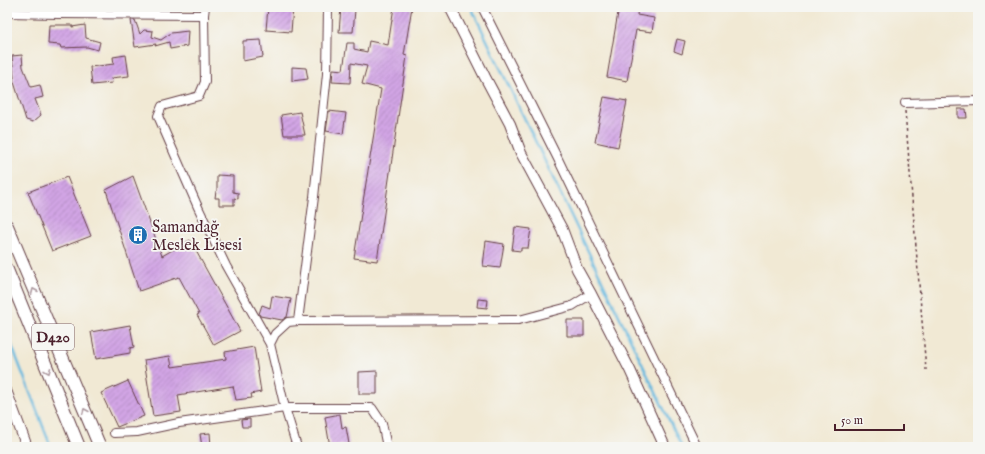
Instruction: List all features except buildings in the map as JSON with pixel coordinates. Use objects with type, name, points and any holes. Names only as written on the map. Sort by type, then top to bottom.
[{"type":"main road","name":"D420","points":[[7,226],[100,447]]},
{"type":"main road","name":"D420","points":[[7,270],[79,447]]},
{"type":"street","points":[[298,321],[314,197],[327,74],[328,7]]},
{"type":"street","points":[[450,7],[510,124],[521,152],[562,229],[577,269],[630,370],[665,447]]},
{"type":"street","points":[[482,7],[697,447]]},
{"type":"street","points":[[7,13],[60,11],[204,11],[205,82],[199,96],[162,106],[158,116],[197,205],[226,266],[270,344],[285,408],[297,447]]},
{"type":"street","points":[[904,103],[978,101]]},
{"type":"street","points":[[270,344],[275,334],[288,322],[519,320],[572,306],[591,294]]},
{"type":"street","points":[[7,393],[27,447]]},
{"type":"street","points":[[114,433],[137,432],[285,408],[372,408],[382,423],[386,447]]},
{"type":"path","points":[[904,103],[926,370]]},
{"type":"waterway","points":[[471,7],[682,447]]},
{"type":"waterway","points":[[7,333],[51,447]]},
{"type":"place","name":"Samandağ Meslek Lisesi","points":[[138,235]]}]
